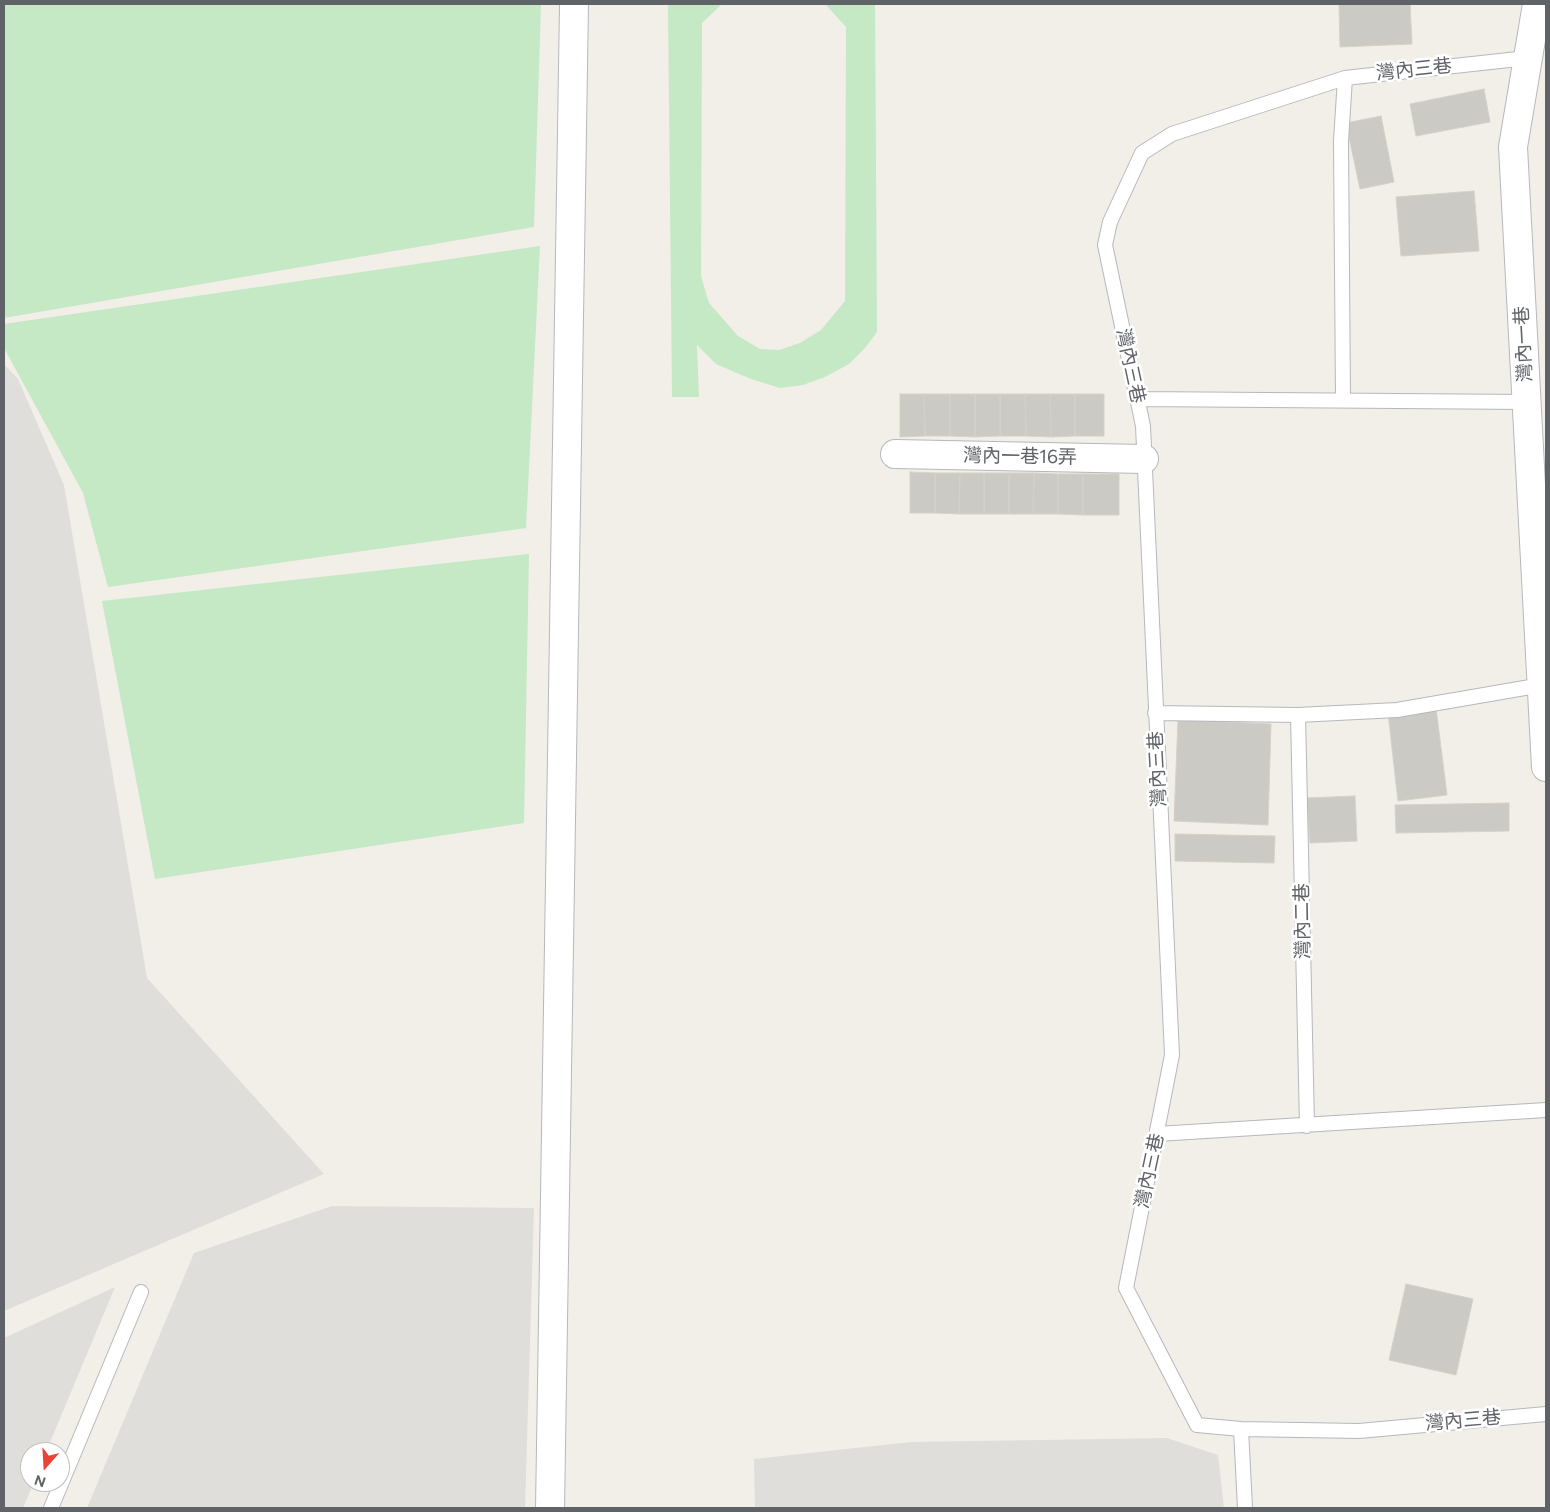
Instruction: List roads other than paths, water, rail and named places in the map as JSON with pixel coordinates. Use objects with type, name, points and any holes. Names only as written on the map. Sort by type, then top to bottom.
[{"type":"street","points":[[550,1508],[574,4]]},
{"type":"street","name":"灣內一巷","points":[[1537,4],[1513,147],[1542,686]]},
{"type":"street","name":"灣內一巷16弄","points":[[895,454],[1144,460]]},
{"type":"street","points":[[1542,686],[1546,767]]},
{"type":"lane","name":"灣內三巷","points":[[1527,58],[1345,78],[1172,134],[1142,153],[1110,222],[1105,245],[1143,426],[1172,1055],[1158,1134],[1126,1288],[1197,1425],[1241,1429],[1359,1431],[1546,1414]]},
{"type":"lane","points":[[1343,400],[1341,141],[1345,78]]},
{"type":"lane","points":[[1136,399],[1527,402]]},
{"type":"lane","points":[[1155,713],[1298,715],[1397,710],[1542,686]]},
{"type":"lane","name":"灣內二巷","points":[[1298,715],[1307,1126]]},
{"type":"lane","points":[[1158,1134],[1546,1110]]},
{"type":"lane","points":[[51,1508],[141,1292]]},
{"type":"lane","points":[[1241,1429],[1245,1508]]}]
